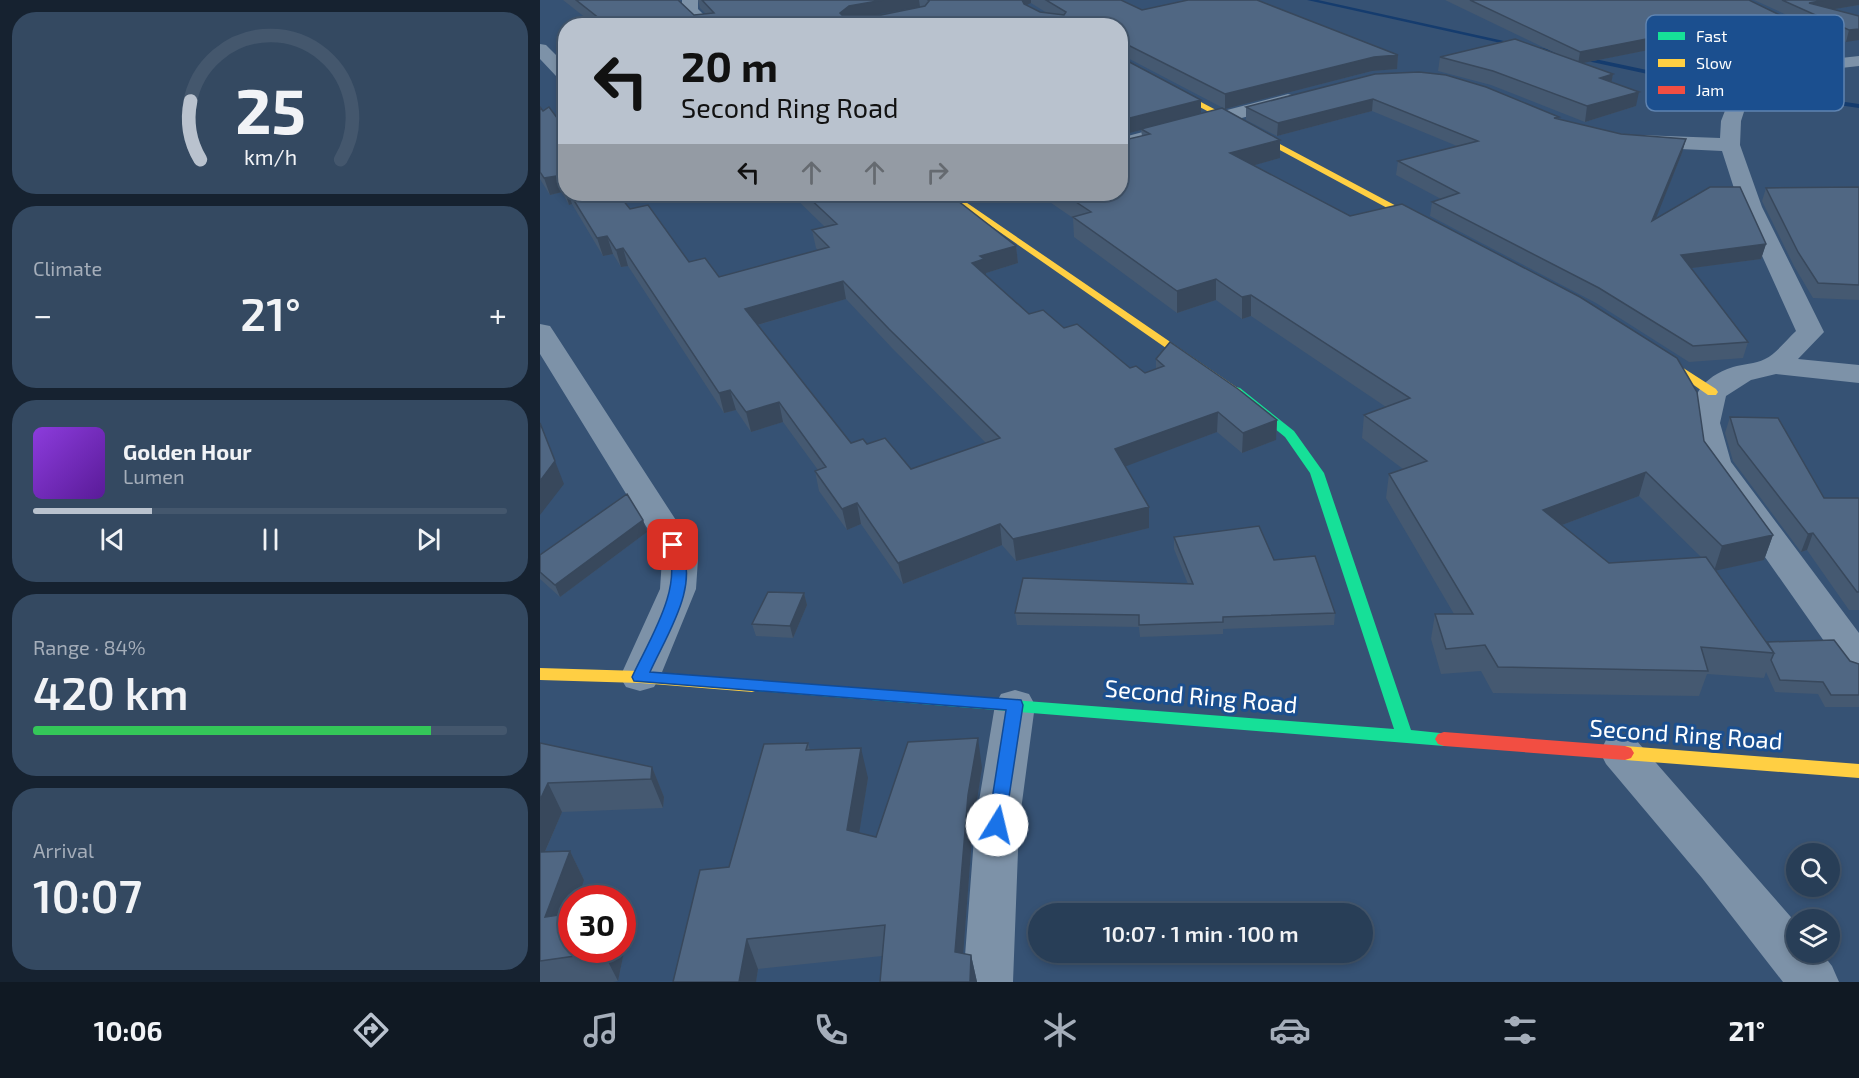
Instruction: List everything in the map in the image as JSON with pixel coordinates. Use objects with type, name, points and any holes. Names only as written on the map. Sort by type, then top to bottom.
[{"type":"street","points":[[690,0],[687,2],[690,11],[698,18]]},
{"type":"street","points":[[540,49],[558,66]]},
{"type":"street","points":[[1844,51],[1859,60]]},
{"type":"street","points":[[1844,62],[1859,60]]},
{"type":"street","points":[[1128,65],[1445,236]]},
{"type":"street","points":[[540,76],[558,73]]},
{"type":"street","points":[[1128,142],[1304,96]]},
{"type":"street","points":[[1735,111],[1731,121],[1730,145],[1751,207],[1810,332],[1776,365]]},
{"type":"street","points":[[1622,139],[1667,144],[1730,145]]},
{"type":"street","points":[[959,201],[1155,334],[1250,402],[1290,434],[1317,472],[1405,736]]},
{"type":"street","points":[[540,332],[666,531],[680,559],[678,590],[640,677]]},
{"type":"street","points":[[1641,344],[1712,392]]},
{"type":"street","points":[[1859,374],[1776,365],[1741,374],[1712,392],[1705,423],[1715,463],[1859,661]]},
{"type":"street","name":"Second Ring Road","points":[[540,674],[640,677],[1859,771]]},
{"type":"street","points":[[988,982],[997,825],[1015,705]]},
{"type":"street","points":[[1621,752],[1718,864],[1815,982]]},
{"type":"building","points":[[576,0],[678,0],[694,15],[714,13],[702,0],[883,0],[849,6],[840,13],[842,15],[881,15],[925,6],[928,0],[1022,0],[1024,4],[1040,12],[1064,15],[1066,12],[1046,0],[1121,0],[1142,10],[1188,0],[1257,0],[1398,55],[1374,57],[1225,94],[1128,45],[1128,18],[599,18]]},
{"type":"building","points":[[1470,0],[1749,0],[1780,15],[1646,15],[1646,39],[1580,52]]},
{"type":"building","points":[[1782,0],[1825,0],[1809,3],[1859,16],[1859,29],[1849,30],[1844,28],[1844,15],[1816,15]]},
{"type":"building","points":[[1515,39],[1613,74],[1600,78],[1639,92],[1587,106],[1493,71],[1440,57]]},
{"type":"building","points":[[1128,61],[1201,100],[1128,118]]},
{"type":"building","points":[[1419,72],[1446,75],[1486,87],[1559,117],[1554,118],[1621,134],[1686,139],[1652,221],[1710,187],[1740,187],[1766,244],[1681,255],[1748,342],[1693,346],[1599,288],[1432,202],[1459,193],[1398,161],[1478,141],[1373,99],[1278,123],[1246,107],[1375,74]]},
{"type":"building","points":[[540,107],[543,111],[549,107],[558,119],[558,179],[556,176],[544,178],[540,172]]},
{"type":"building","points":[[1222,108],[1280,140],[1230,153],[1350,216],[1402,204],[1580,297],[1677,358],[1697,392],[1704,441],[1773,535],[1722,546],[1646,472],[1543,510],[1609,563],[1706,557],[1774,653],[1701,647],[1708,671],[1498,667],[1485,645],[1446,649],[1435,614],[1473,614],[1389,474],[1427,461],[1364,415],[1410,398],[1251,295],[1242,297],[1216,279],[1177,291],[1073,217],[1091,212],[1074,201],[1128,201],[1128,139],[1150,134],[1141,129]]},
{"type":"building","points":[[1859,187],[1859,285],[1818,283],[1798,252],[1766,188]]},
{"type":"building","points":[[574,201],[624,201],[630,209],[648,205],[689,262],[705,258],[719,277],[829,247],[812,230],[837,224],[812,201],[958,201],[1016,246],[980,256],[984,259],[972,263],[1029,314],[1043,310],[1064,328],[1077,324],[1130,368],[1136,366],[1145,373],[1164,366],[1156,359],[1170,342],[1238,389],[1277,420],[1243,433],[1218,412],[1115,449],[1149,507],[1013,539],[1000,524],[898,563],[857,503],[842,509],[815,471],[826,467],[779,402],[746,412],[730,390],[719,393],[623,248],[616,250],[607,236],[597,238]],"holes":[[[843,281],[1000,438],[911,469],[885,438],[867,444],[863,439],[851,443],[745,309]]]},
{"type":"building","points":[[1730,417],[1778,418],[1824,498],[1859,498],[1859,592],[1813,533],[1808,534],[1738,444]]},
{"type":"building","points":[[540,423],[555,461],[540,481]]},
{"type":"building","points":[[627,494],[643,520],[555,585],[540,572],[540,555]]},
{"type":"building","points":[[1259,526],[1274,560],[1315,556],[1335,613],[1223,617],[1223,622],[1139,625],[1139,615],[1015,613],[1023,578],[1193,584],[1174,537]]},
{"type":"building","points":[[768,592],[804,593],[790,626],[752,624]]},
{"type":"building","points":[[1834,640],[1850,661],[1859,664],[1859,695],[1831,695],[1823,682],[1780,680],[1771,660],[1774,653],[1767,642]]},
{"type":"building","points":[[978,738],[968,795],[955,952],[971,955],[970,982],[880,982],[885,925],[747,939],[739,982],[673,982],[700,870],[729,867],[764,744],[808,743],[806,750],[861,748],[847,830],[876,837],[908,742]]},
{"type":"building","points":[[540,743],[652,767],[651,779],[548,783],[540,800]]},
{"type":"building","points":[[570,851],[545,917],[558,915],[558,958],[540,961],[540,852]]},
{"type":"waterway","points":[[1310,0],[1519,45]]},
{"type":"waterway","points":[[1538,49],[1646,72]]},
{"type":"waterway","points":[[1844,104],[1859,106]]},
{"type":"traffic: fast","points":[[1236,391],[1290,434],[1317,473],[1405,736]]},
{"type":"traffic: fast","points":[[752,686],[1444,739]]},
{"type":"traffic: slow","points":[[1128,65],[1431,228]]},
{"type":"traffic: slow","points":[[959,201],[1236,391]]},
{"type":"traffic: slow","points":[[1649,349],[1712,392]]},
{"type":"traffic: slow","points":[[540,674],[640,677],[752,686]]},
{"type":"traffic: slow","points":[[1625,753],[1859,771]]},
{"type":"traffic: jam","points":[[1444,739],[1625,753]]},
{"type":"route","points":[[673,545],[680,559],[678,590],[640,677],[1015,705],[997,825]]}]
